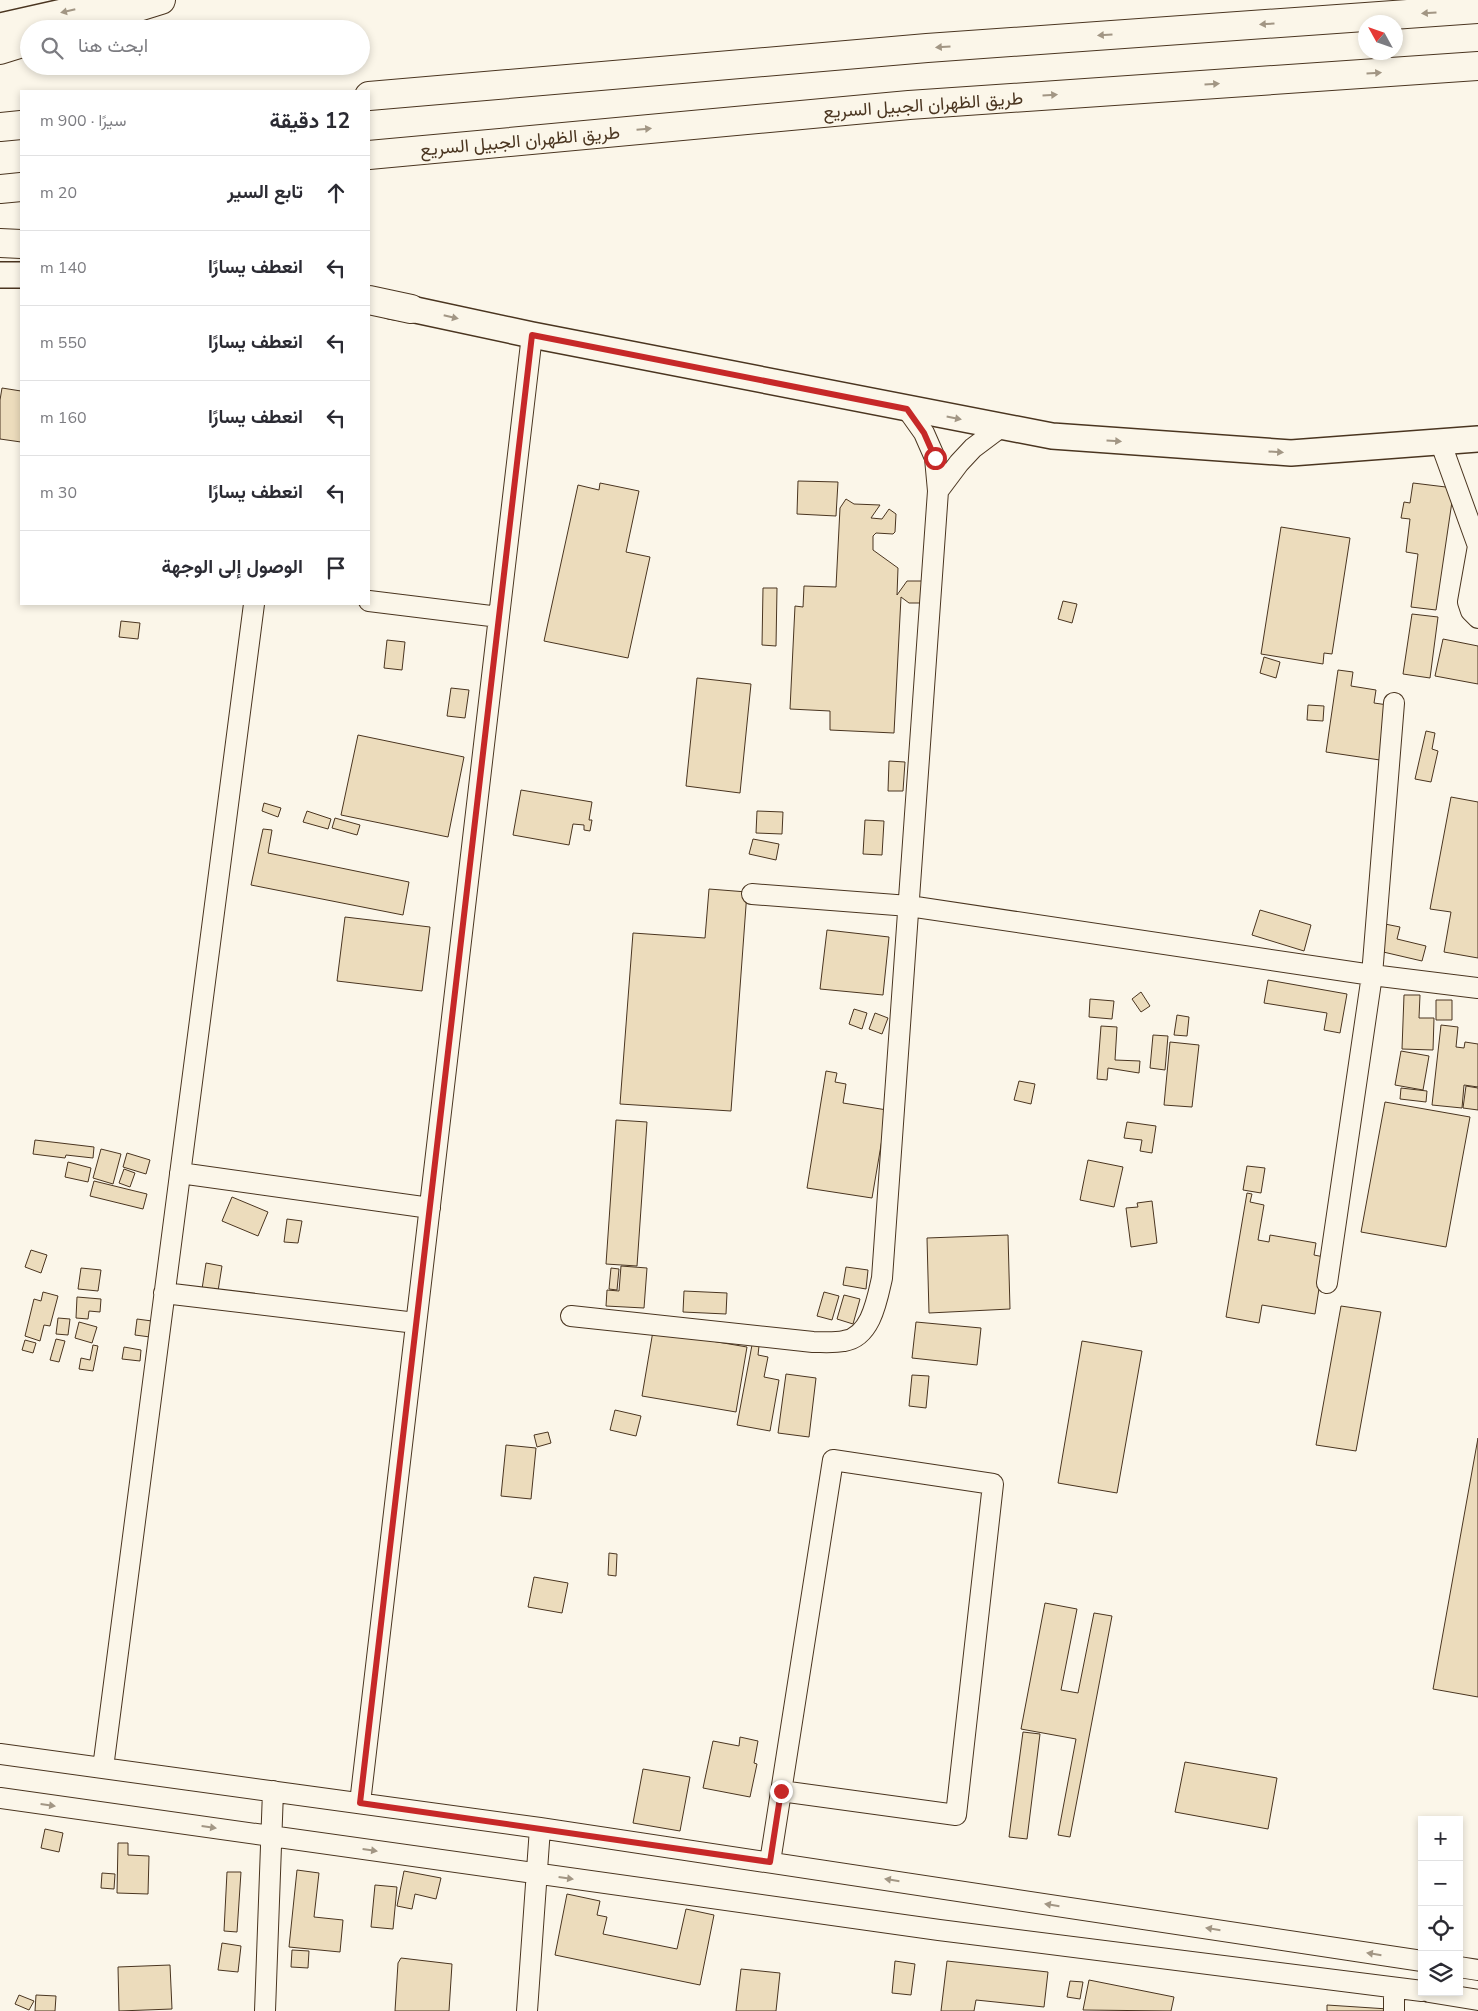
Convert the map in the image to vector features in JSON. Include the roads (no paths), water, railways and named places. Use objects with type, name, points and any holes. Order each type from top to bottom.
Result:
[{"type":"highway","points":[[97,20],[161,0]]},
{"type":"highway","points":[[370,96],[917,49],[1478,9]]},
{"type":"highway","points":[[0,50],[20,44]]},
{"type":"highway","name":"طريق الظهران الجبيل السريع","points":[[370,154],[908,105],[1478,66]]},
{"type":"highway","points":[[0,127],[20,125]]},
{"type":"highway","points":[[0,189],[20,187]]},
{"type":"highway","points":[[0,243],[20,244]]},
{"type":"highway","points":[[370,302],[411,309]]},
{"type":"main road","points":[[27,20],[116,0]]},
{"type":"main road","points":[[0,26],[20,22]]},
{"type":"main road","points":[[0,275],[20,275]]},
{"type":"main road","points":[[411,309],[532,335],[1052,436],[1291,453],[1478,439]]},
{"type":"street","points":[[360,1803],[532,335]]},
{"type":"street","points":[[571,1316],[813,1342],[846,1342],[863,1331],[874,1310],[882,1278],[938,491],[935,458],[924,433],[907,409]]},
{"type":"street","points":[[938,491],[959,462],[973,448],[1001,427]]},
{"type":"street","points":[[1440,442],[1478,546],[1468,602],[1471,610],[1478,618]]},
{"type":"street","points":[[370,601],[499,617]]},
{"type":"street","points":[[103,1768],[254,605]]},
{"type":"street","points":[[1327,1283],[1372,975],[1394,703]]},
{"type":"street","points":[[752,894],[909,906],[1372,975],[1478,988]]},
{"type":"street","points":[[180,1174],[430,1208]]},
{"type":"street","points":[[164,1293],[416,1323]]},
{"type":"street","points":[[770,1862],[781,1791],[833,1460],[993,1484],[956,1814],[781,1791]]},
{"type":"street","points":[[0,1754],[540,1828],[1418,1960]]},
{"type":"street","points":[[265,2011],[274,1791]]},
{"type":"street","points":[[0,1798],[939,1930],[1418,1991]]},
{"type":"street","points":[[527,2011],[540,1828]]},
{"type":"street","points":[[1463,1968],[1478,1970]]},
{"type":"street","points":[[1394,1988],[1394,2011]]},
{"type":"street","points":[[1454,1996],[1478,2000]]}]
